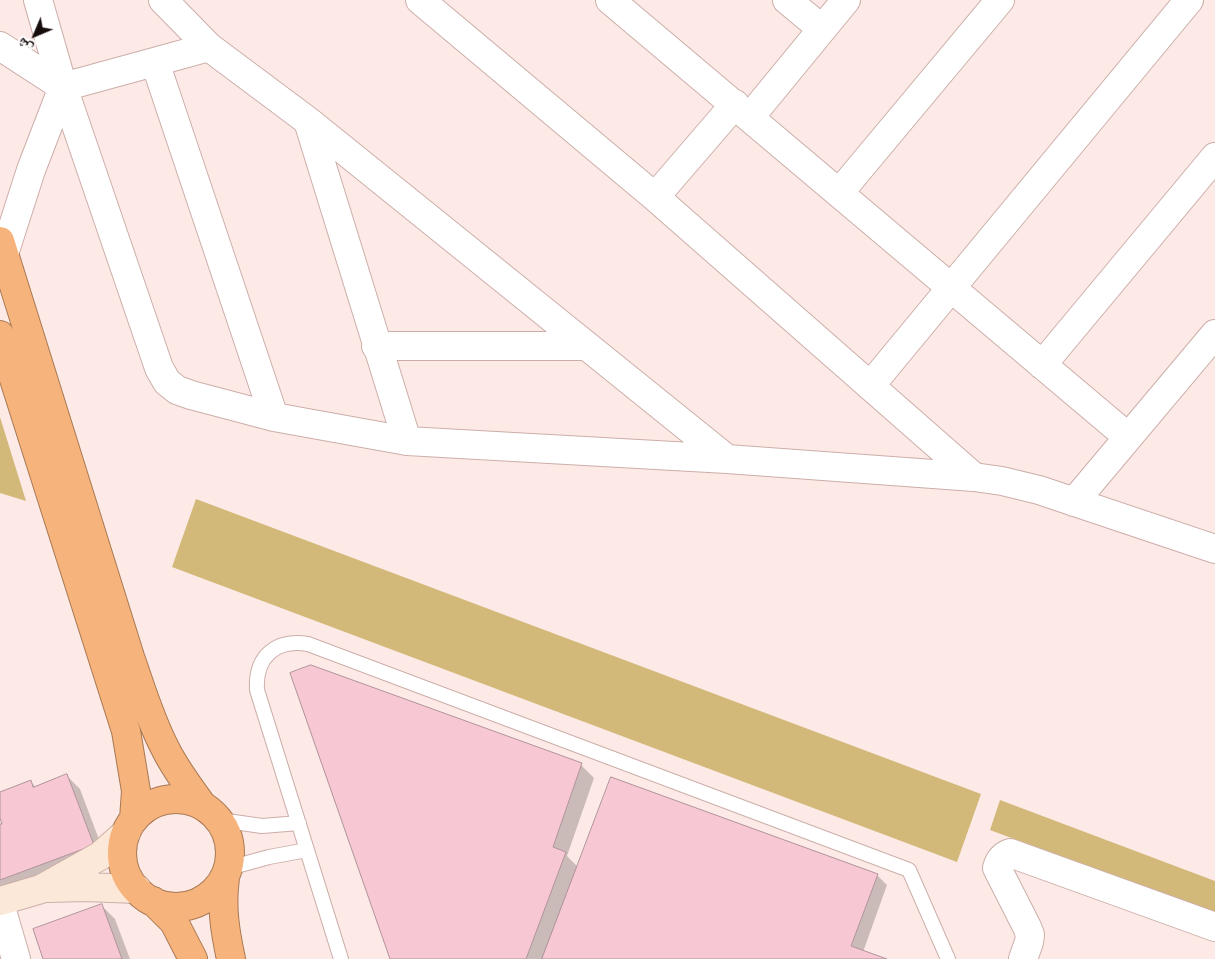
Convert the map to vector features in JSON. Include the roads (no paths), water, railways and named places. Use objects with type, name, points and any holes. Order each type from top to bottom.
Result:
[{"type":"highway","points":[[2,248],[127,648],[153,723],[166,751],[181,776],[228,835],[231,851],[222,899],[231,959]]},
{"type":"highway","points":[[0,335],[126,731],[136,790],[122,857],[130,880],[174,922],[193,959]]},
{"type":"highway","points":[[130,826],[143,810],[165,800],[190,800],[211,813]]},
{"type":"highway","points":[[145,895],[166,906],[180,907],[193,904],[206,898],[217,889],[227,873]]},
{"type":"street","points":[[38,0],[63,87],[159,368],[167,382],[177,390],[191,396],[274,417],[407,441],[727,459],[974,477],[1002,481],[1211,541]]},
{"type":"street","points":[[163,0],[209,47],[308,121],[727,459]]},
{"type":"street","points":[[420,0],[655,196],[974,477]]},
{"type":"street","points":[[610,0],[1128,436]]},
{"type":"street","points":[[787,0],[822,29]]},
{"type":"street","points":[[655,196],[822,29],[846,0]]},
{"type":"street","points":[[839,193],[1000,0]]},
{"type":"street","points":[[870,386],[1189,0]]},
{"type":"street","points":[[0,46],[63,87],[209,47]]},
{"type":"street","points":[[154,62],[274,417]]},
{"type":"street","points":[[2,248],[63,87]]},
{"type":"street","points":[[308,121],[376,346],[407,441]]},
{"type":"street","points":[[1042,365],[1215,157]]},
{"type":"street","points":[[1074,502],[1215,334]]},
{"type":"street","points":[[376,346],[587,346]]},
{"type":"street","points":[[16,959],[0,902],[41,889],[100,856],[130,826]]},
{"type":"street","points":[[1027,958],[1030,935],[996,868],[1003,856],[1010,853],[1215,927]]},
{"type":"street","points":[[41,889],[85,887],[145,895]]},
{"type":"lane","points":[[341,959],[257,690],[256,678],[259,667],[265,657],[284,644],[296,642],[318,648],[909,870],[948,959]]},
{"type":"lane","points":[[211,813],[262,826],[299,823]]},
{"type":"lane","points":[[227,873],[269,857],[307,850]]}]
